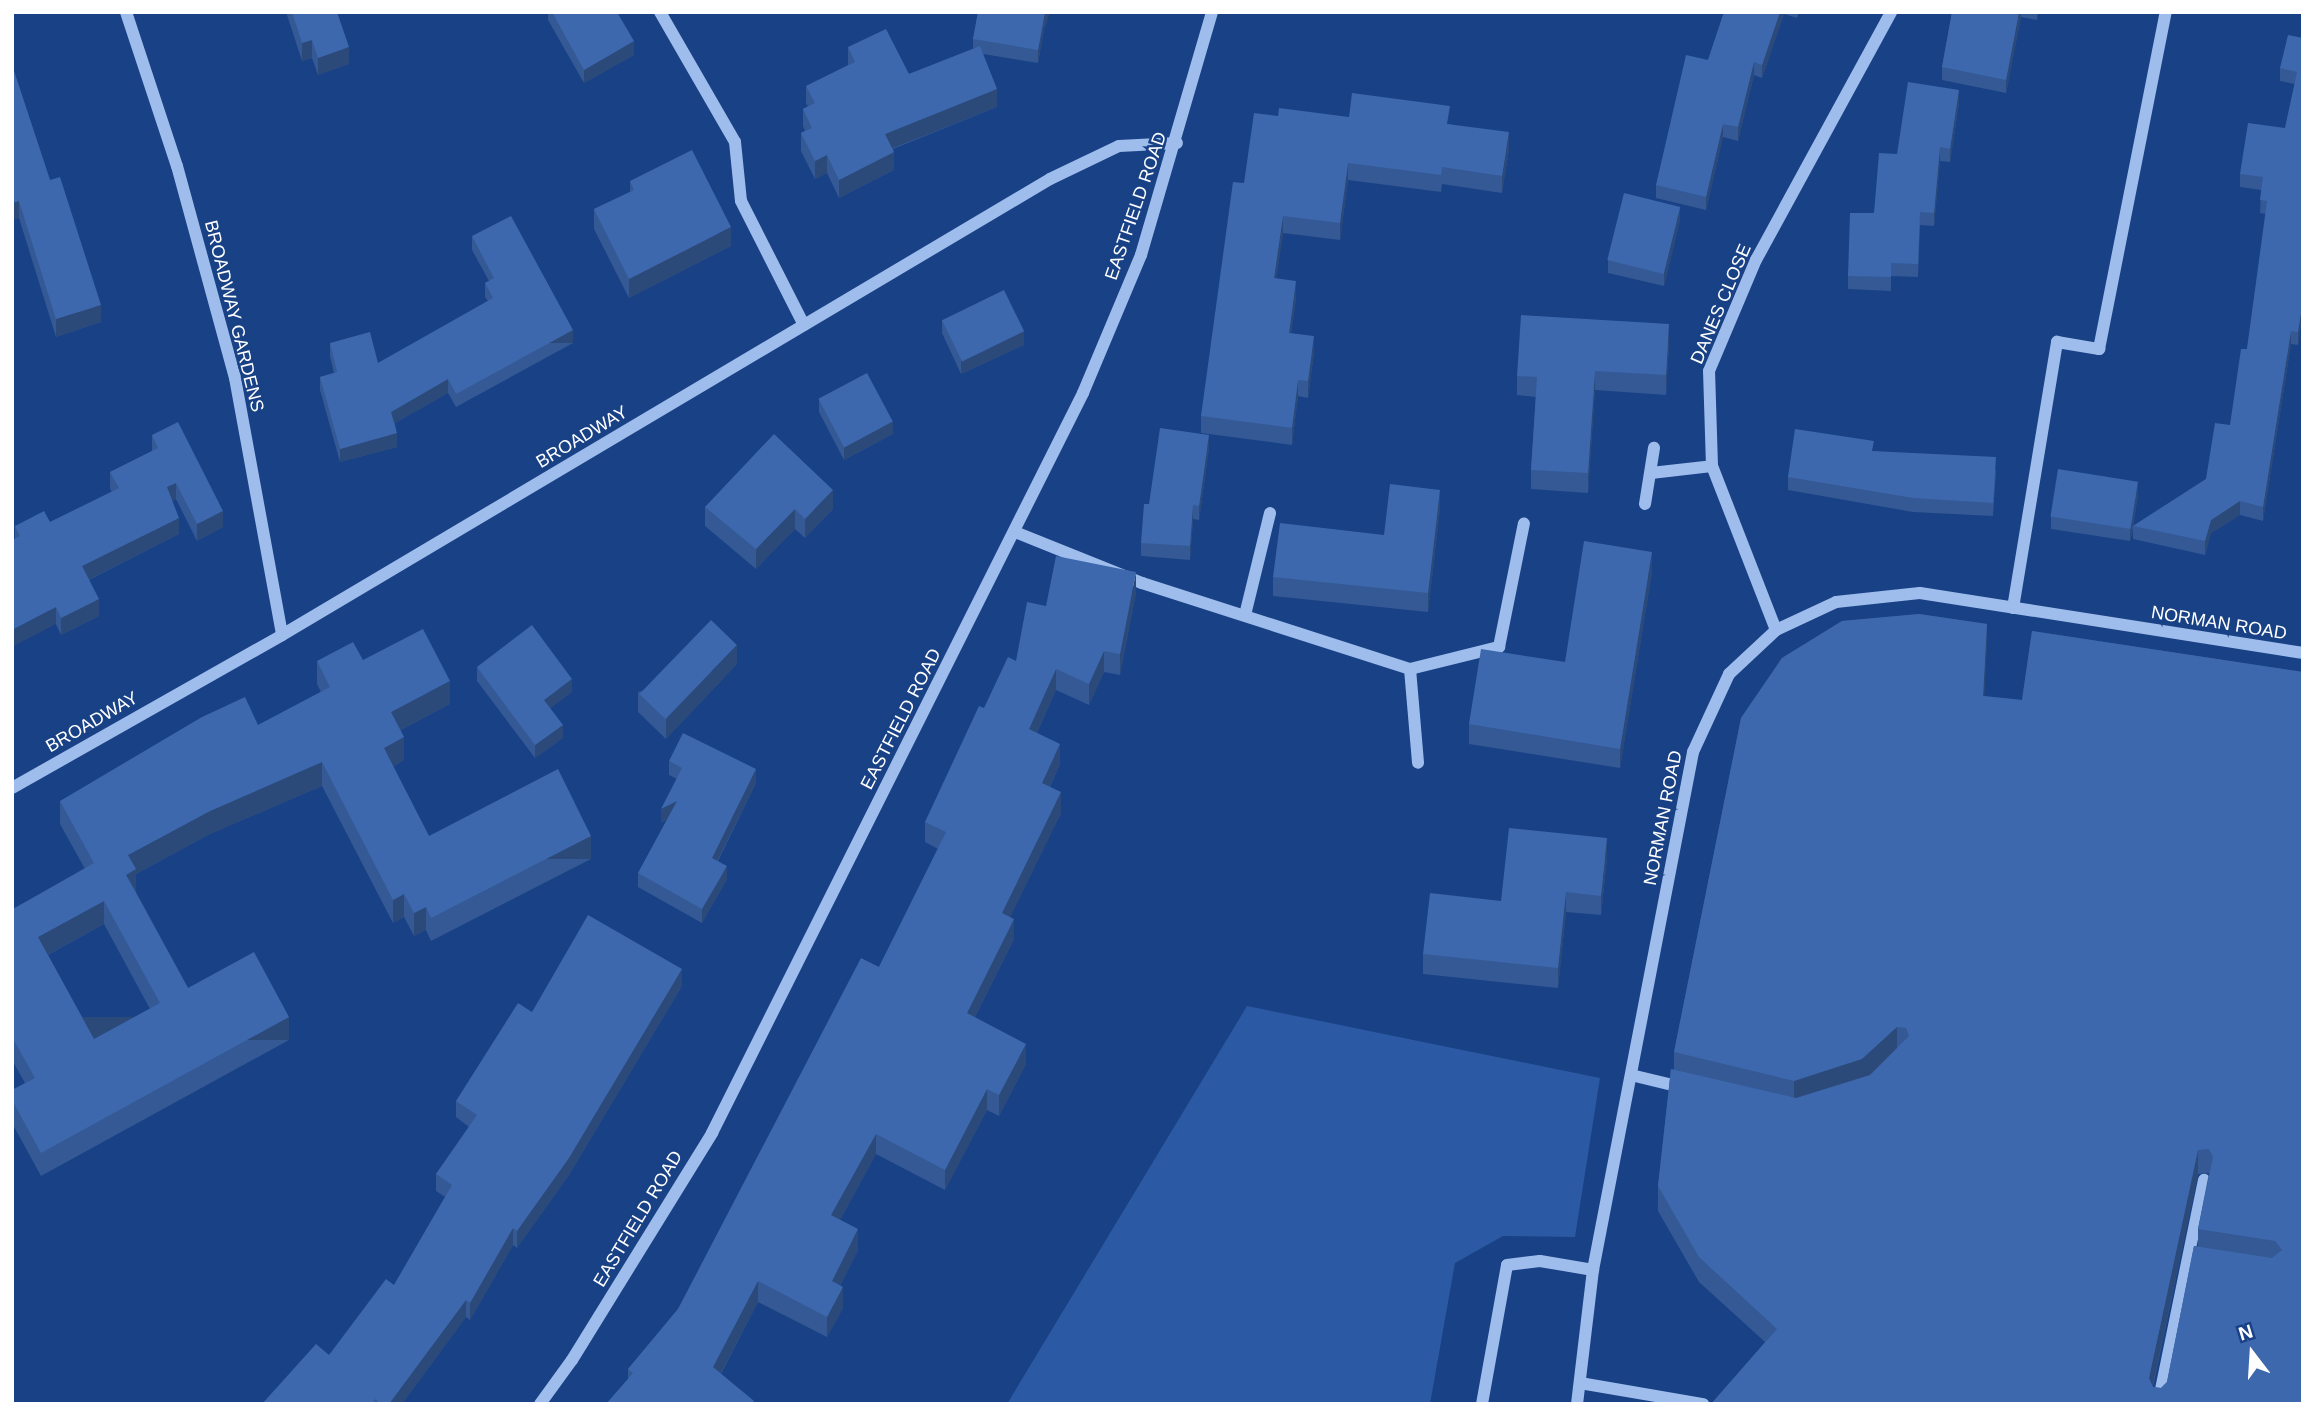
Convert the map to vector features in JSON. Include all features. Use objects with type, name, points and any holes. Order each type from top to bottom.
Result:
[{"type":"street","name":"BROADWAY GARDENS","points":[[126,12],[177,166],[235,378],[282,635]]},
{"type":"street","points":[[660,12],[735,142],[741,201],[804,325]]},
{"type":"street","name":"EASTFIELD ROAD","points":[[540,1404],[572,1360],[712,1132],[1083,393],[1141,255],[1177,143],[1212,12]]},
{"type":"street","name":"DANES CLOSE","points":[[1776,630],[1712,466],[1709,371],[1756,260],[1891,12]]},
{"type":"street","points":[[2013,608],[2057,342],[2099,349],[2166,12]]},
{"type":"street","name":"BROADWAY","points":[[12,788],[282,635],[804,325],[1096,157],[1119,146],[1177,143]]},
{"type":"street","points":[[1644,503],[1654,448]]},
{"type":"street","points":[[1651,473],[1712,466]]},
{"type":"street","points":[[1245,615],[1270,513]]},
{"type":"street","points":[[1015,532],[1142,583],[1409,668],[1500,647],[1524,523]]},
{"type":"street","name":"NORMAN ROAD","points":[[1577,1404],[1593,1270],[1693,752],[1729,674],[1776,630],[1836,602],[1908,594],[2303,653]]},
{"type":"street","points":[[1409,668],[1418,763]]},
{"type":"street","points":[[1631,1075],[1703,1092]]},
{"type":"street","points":[[2158,1404],[2195,1262],[2204,1180]]},
{"type":"street","points":[[1482,1404],[1507,1265],[1540,1261],[1593,1270]]},
{"type":"street","points":[[1580,1383],[1703,1404]]},
{"type":"shaded area","points":[[1247,1006],[1600,1078],[1575,1237],[1503,1236],[1455,1263],[1430,1404],[1007,1404]]},
{"type":"building","points":[[292,12],[337,12],[349,47],[318,58],[312,40],[302,43]]},
{"type":"building","points":[[552,12],[617,12],[634,41],[584,70]]},
{"type":"building","points":[[978,12],[1045,12],[1038,50],[973,39]]},
{"type":"building","points":[[1724,12],[1780,12],[1762,65],[1754,62],[1738,127],[1723,124],[1706,197],[1656,185],[1686,55],[1708,60]]},
{"type":"building","points":[[1952,12],[2019,12],[2006,80],[1942,67]]},
{"type":"building","points":[[886,29],[909,74],[980,46],[997,89],[885,134],[894,152],[839,180],[827,155],[815,161],[801,133],[812,128],[803,109],[815,103],[806,86],[855,62],[848,47]]},
{"type":"building","points":[[2288,35],[2303,38],[2303,299],[2298,332],[2291,331],[2263,507],[2240,501],[2211,520],[2205,541],[2133,526],[2206,479],[2215,423],[2230,425],[2241,349],[2247,349],[2267,201],[2260,200],[2263,177],[2240,174],[2248,123],[2285,128],[2297,72],[2280,68]]},
{"type":"building","points":[[12,65],[50,180],[60,177],[101,305],[56,319],[19,201],[12,203]]},
{"type":"building","points":[[1908,82],[1959,90],[1950,149],[1940,147],[1934,213],[1920,212],[1918,264],[1891,263],[1891,277],[1848,276],[1850,213],[1874,213],[1879,153],[1897,154]]},
{"type":"building","points":[[1352,93],[1450,106],[1447,124],[1509,132],[1502,176],[1442,167],[1441,175],[1348,163],[1340,223],[1283,216],[1274,278],[1296,281],[1289,333],[1314,336],[1308,381],[1298,380],[1292,428],[1201,416],[1233,182],[1244,183],[1254,113],[1278,116],[1279,108],[1349,117]]},
{"type":"building","points":[[692,150],[731,227],[629,279],[594,209],[634,190],[630,181]]},
{"type":"building","points":[[1624,193],[1680,207],[1664,274],[1607,260]]},
{"type":"building","points":[[511,216],[573,330],[456,394],[448,379],[391,412],[397,433],[340,449],[320,377],[337,372],[330,343],[370,332],[378,363],[493,298],[485,283],[494,278],[472,236]]},
{"type":"building","points":[[1004,290],[1024,331],[962,362],[942,320]]},
{"type":"building","points":[[1521,315],[1669,324],[1666,375],[1595,371],[1588,473],[1531,470],[1537,377],[1517,376]]},
{"type":"building","points":[[867,373],[893,422],[844,447],[818,399]]},
{"type":"building","points":[[178,422],[223,511],[197,524],[176,483],[167,487],[179,518],[82,566],[99,599],[61,618],[56,607],[12,630],[12,540],[20,536],[15,526],[44,511],[50,522],[119,488],[110,472],[158,448],[152,435]]},
{"type":"building","points":[[1160,428],[1209,435],[1199,506],[1193,505],[1190,546],[1141,543],[1144,504],[1149,504]]},
{"type":"building","points":[[1795,429],[1874,441],[1872,451],[1996,457],[1993,503],[1913,498],[1788,477]]},
{"type":"building","points":[[774,434],[833,490],[805,519],[795,509],[756,549],[705,507]]},
{"type":"building","points":[[2058,469],[2138,482],[2130,529],[2050,516]]},
{"type":"building","points":[[1390,484],[1440,490],[1428,593],[1273,577],[1280,523],[1384,535]]},
{"type":"building","points":[[1584,541],[1652,552],[1620,749],[1469,724],[1481,649],[1565,662]]},
{"type":"building","points":[[1056,556],[1136,572],[1120,654],[1104,651],[1089,684],[1056,669],[1029,729],[1060,744],[1042,783],[1061,792],[1002,913],[1014,919],[967,1013],[1026,1044],[999,1095],[987,1089],[945,1170],[876,1134],[831,1215],[858,1229],[832,1281],[843,1287],[827,1317],[758,1281],[713,1367],[754,1401],[752,1404],[606,1404],[633,1373],[628,1369],[678,1309],[861,958],[879,967],[946,832],[925,822],[979,706],[984,708],[1008,657],[1016,661],[1027,602],[1046,606]]},
{"type":"building","points":[[1919,614],[1987,624],[1983,696],[2022,700],[2032,631],[2303,672],[2303,1404],[1711,1404],[1777,1329],[1699,1257],[1658,1186],[1671,1069],[1796,1098],[1870,1075],[1909,1036],[1906,1028],[1897,1027],[1862,1059],[1794,1081],[1674,1052],[1741,718],[1782,658],[1842,621]],"holes":[[[2209,1149],[2213,1157],[2198,1229],[2275,1241],[2282,1250],[2272,1258],[2194,1246],[2167,1382],[2161,1388],[2153,1387],[2149,1378],[2198,1150]]]},
{"type":"building","points":[[711,620],[737,645],[665,719],[639,694]]},
{"type":"building","points":[[532,625],[572,679],[544,700],[563,725],[535,745],[477,667]]},
{"type":"building","points":[[423,629],[450,681],[391,712],[404,737],[384,748],[429,836],[558,769],[591,836],[431,918],[426,907],[414,913],[404,894],[393,900],[322,762],[210,811],[128,855],[136,869],[126,875],[188,988],[254,952],[289,1017],[41,1153],[12,1100],[12,1090],[35,1078],[12,1037],[12,908],[94,863],[60,801],[202,717],[245,697],[258,725],[330,687],[317,661],[353,642],[363,660]],"holes":[[[104,901],[160,1003],[94,1039],[38,937]]]},
{"type":"building","points":[[683,733],[756,769],[712,858],[727,866],[702,909],[638,873],[677,801],[661,809],[682,768],[669,761]]},
{"type":"building","points":[[1509,828],[1607,838],[1601,896],[1566,892],[1558,968],[1423,954],[1430,893],[1501,901]]},
{"type":"building","points":[[588,915],[682,969],[569,1158],[517,1231],[513,1228],[470,1303],[466,1300],[389,1404],[381,1404],[375,1399],[372,1404],[262,1404],[316,1344],[329,1355],[386,1279],[394,1285],[452,1185],[436,1174],[477,1115],[456,1101],[518,1003],[532,1012]]}]
